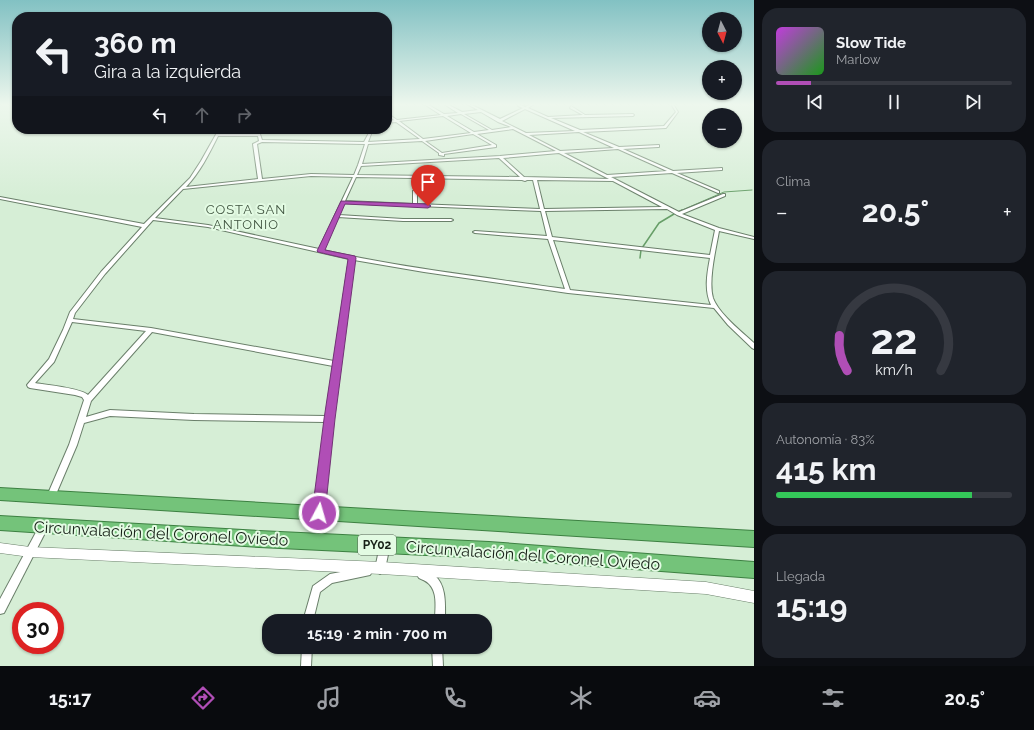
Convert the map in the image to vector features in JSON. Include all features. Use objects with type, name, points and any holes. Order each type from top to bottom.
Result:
[{"type":"highway","name":"Circunvalación del Coronel Oviedo","points":[[0,494],[754,539]]},
{"type":"highway","name":"Circunvalación del Coronel Oviedo","points":[[0,523],[490,550],[754,570]]},
{"type":"street","points":[[88,400],[84,395],[75,392],[30,384],[52,360],[72,313],[103,273],[198,170],[216,135]]},
{"type":"street","points":[[259,135],[261,141]]},
{"type":"street","points":[[320,251],[355,177],[369,135]]},
{"type":"street","points":[[416,135],[449,160]]},
{"type":"street","points":[[260,180],[255,144],[261,141],[366,143],[423,140],[465,135]]},
{"type":"street","points":[[440,154],[495,146],[476,135]]},
{"type":"street","points":[[525,135],[678,214],[717,229],[754,238]]},
{"type":"street","points":[[589,135],[718,192]]},
{"type":"street","points":[[360,165],[658,146]]},
{"type":"street","points":[[500,157],[525,180]]},
{"type":"street","points":[[606,176],[721,169]]},
{"type":"street","points":[[183,188],[311,175],[525,180],[613,180]]},
{"type":"street","points":[[535,180],[550,238],[568,291]]},
{"type":"street","points":[[415,191],[415,205]]},
{"type":"street","points":[[678,214],[724,195]]},
{"type":"street","points":[[0,198],[145,226]]},
{"type":"street","points":[[343,202],[543,210],[667,208]]},
{"type":"street","points":[[337,216],[403,220],[451,220]]},
{"type":"street","points":[[152,219],[208,226],[352,258],[424,270],[568,291],[716,307]]},
{"type":"street","points":[[717,229],[709,288],[711,299],[716,307],[754,347]]},
{"type":"street","points":[[475,232],[550,238],[713,257]]},
{"type":"street","points":[[319,513],[329,419],[352,258]]},
{"type":"street","points":[[69,320],[151,330],[337,364]]},
{"type":"street","points":[[51,496],[73,445],[88,400],[151,330]]},
{"type":"street","points":[[81,421],[110,413],[194,417],[329,419]]},
{"type":"street","points":[[0,608],[44,526]]},
{"type":"street","points":[[381,568],[384,545]]},
{"type":"street","points":[[0,548],[30,552],[381,568],[706,588],[754,597]]},
{"type":"street","points":[[310,614],[316,589],[330,579],[381,568],[429,576],[437,586],[441,603],[440,614]]},
{"type":"street","points":[[306,666],[307,654]]},
{"type":"street","points":[[437,654],[438,666]]},
{"type":"waterway","points":[[680,211],[724,192],[752,190]]},
{"type":"waterway","points":[[642,248],[659,223],[674,214]]},
{"type":"waterway","points":[[640,258],[641,250]]},
{"type":"district","name":"COSTA SAN ANTONIO","points":[[246,216]]},
{"type":"route","points":[[319,513],[329,419],[352,258],[320,251],[343,202],[428,206]]}]
